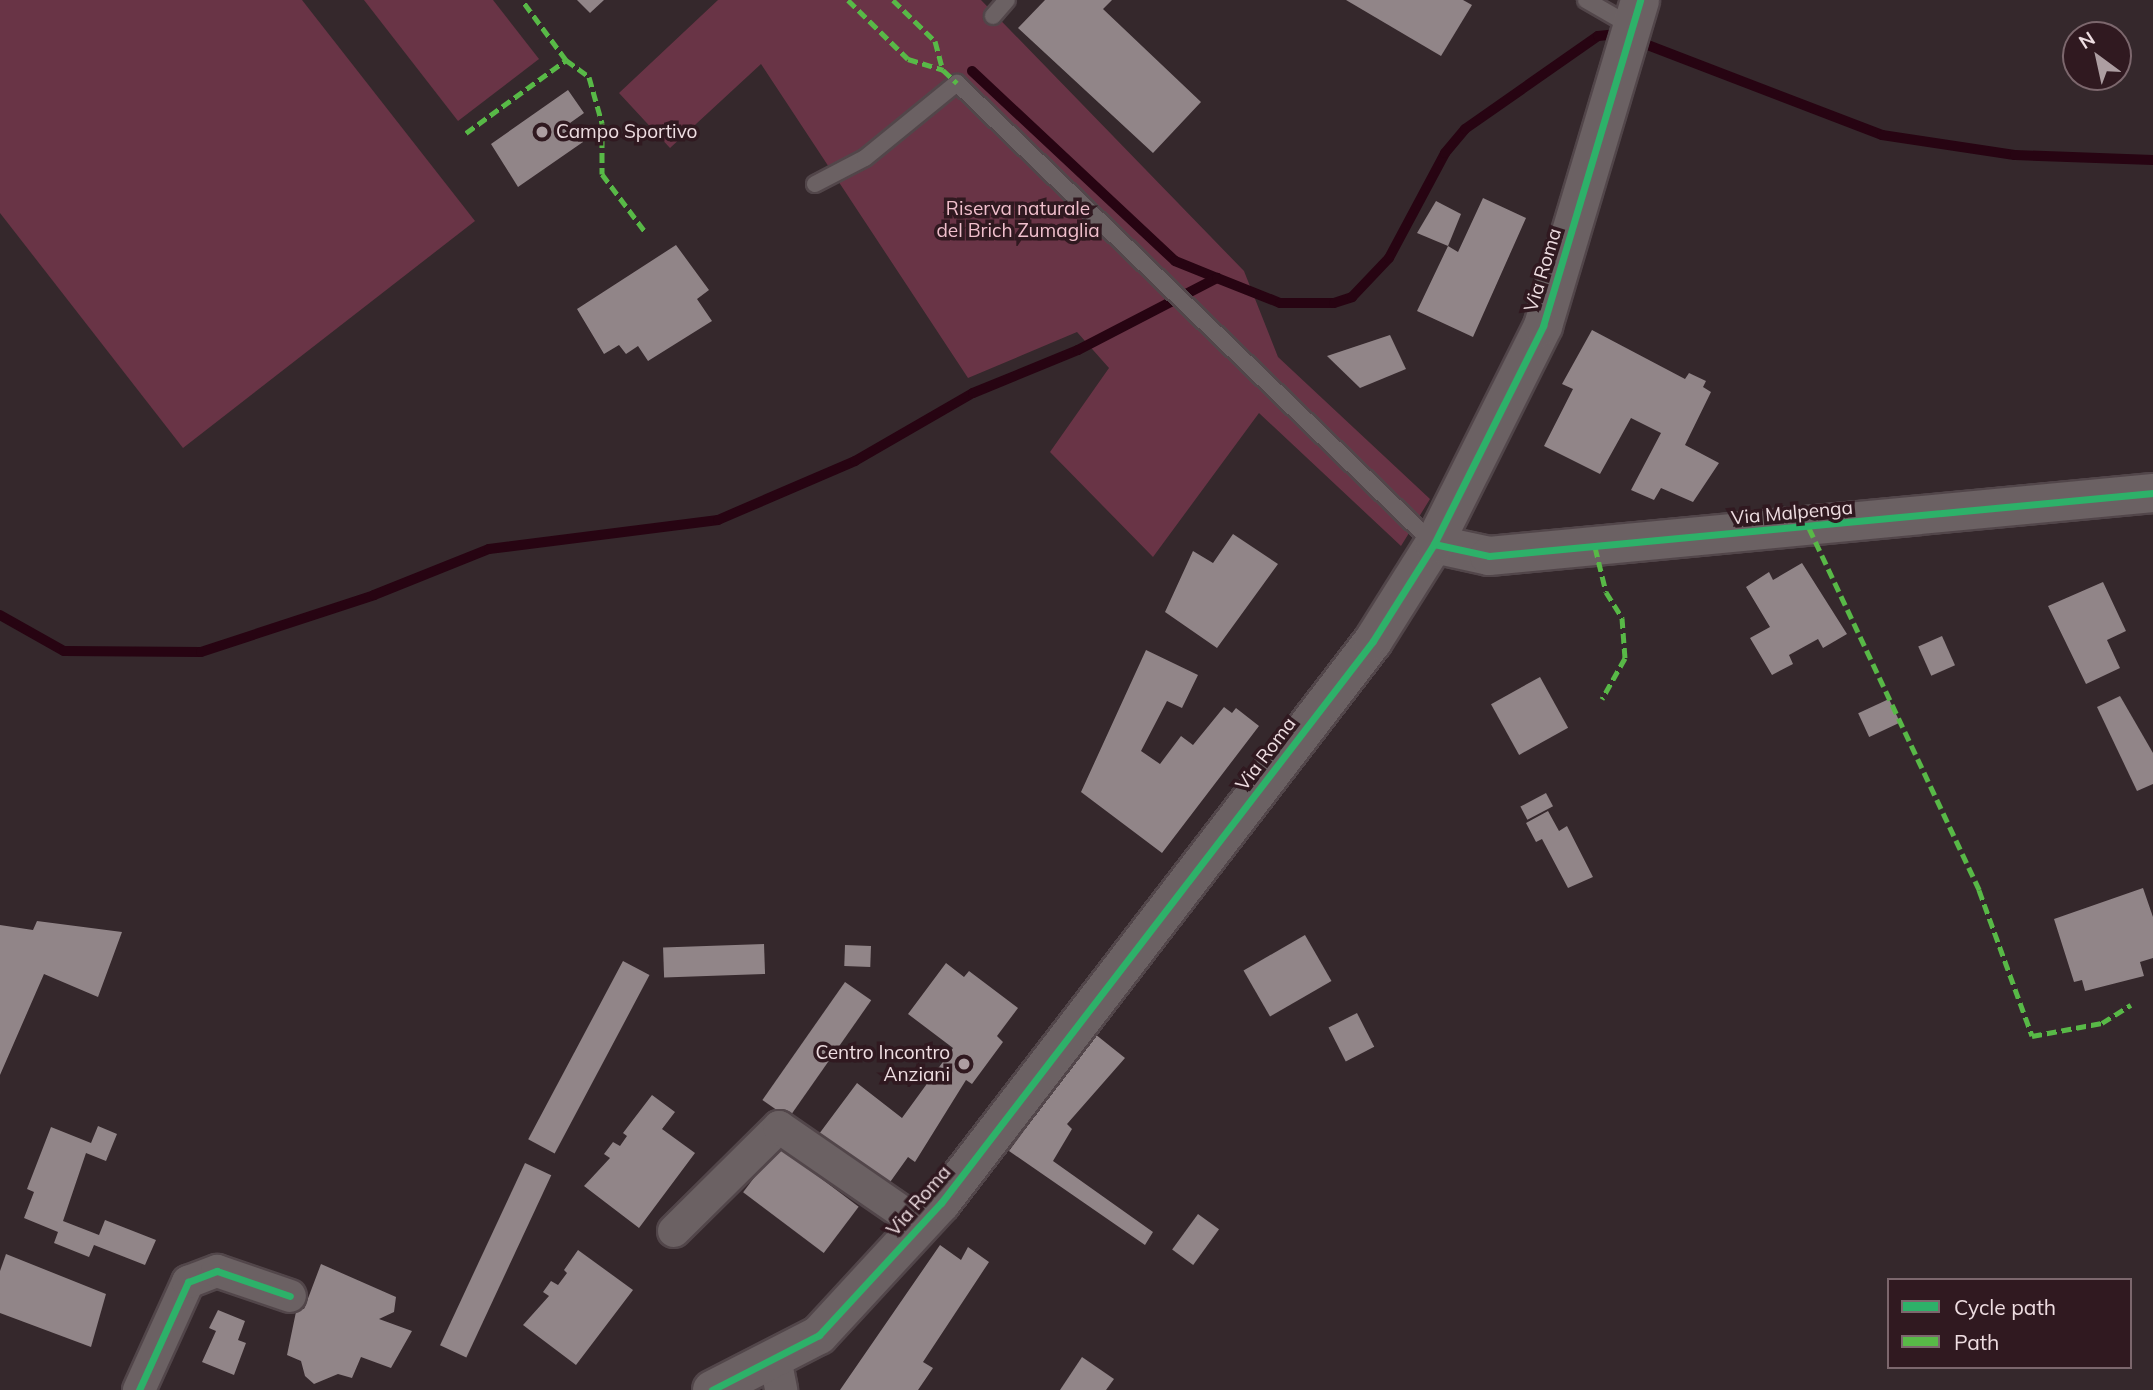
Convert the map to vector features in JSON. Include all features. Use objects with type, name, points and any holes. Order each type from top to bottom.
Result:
[{"type":"street","name":"Via Roma","points":[[721,1388],[778,1374],[819,1335],[921,1225],[1373,641],[1434,544],[1543,326],[1634,27]]},
{"type":"street","name":"Via Malpenga","points":[[1434,544],[1489,556],[2153,493]]},
{"type":"street","points":[[674,1231],[779,1127],[921,1225]]},
{"type":"street","points":[[139,1390],[188,1282],[217,1272],[290,1296]]},
{"type":"lane","points":[[993,16],[1007,0]]},
{"type":"lane","points":[[1586,0],[1634,27]]},
{"type":"lane","points":[[815,184],[865,158],[957,83],[1434,544]]},
{"type":"green space","points":[[0,0],[302,0],[475,221],[183,448],[0,213]]},
{"type":"green space","points":[[364,0],[493,0],[539,59],[458,121]]},
{"type":"green space","name":"Riserva naturale del Brich Zumaglia","points":[[718,0],[981,0],[1244,271],[1278,357],[1430,499],[1401,546],[1259,413],[1153,557],[1050,452],[1109,368],[1077,332],[968,378],[761,64],[670,148],[619,93]]},
{"type":"building","points":[[577,0],[604,0],[590,13]]},
{"type":"building","points":[[1045,0],[1112,0],[1103,9],[1201,102],[1153,153],[1018,28]]},
{"type":"building","points":[[1346,0],[1463,0],[1472,5],[1441,56]]},
{"type":"building","name":"Campo Sportivo","points":[[568,90],[584,113],[570,123],[583,142],[518,187],[491,144]]},
{"type":"building","points":[[1483,198],[1526,218],[1473,337],[1417,311],[1448,246],[1458,252]]},
{"type":"building","points":[[1436,201],[1461,214],[1448,246],[1417,233]]},
{"type":"building","points":[[676,245],[709,290],[697,299],[712,321],[648,361],[638,346],[626,354],[619,345],[604,354],[577,309]]},
{"type":"building","points":[[1592,330],[1685,379],[1689,373],[1706,381],[1703,387],[1711,392],[1685,445],[1719,463],[1693,502],[1661,488],[1654,500],[1631,490],[1661,433],[1631,418],[1600,474],[1544,446],[1573,389],[1562,384]]},
{"type":"building","points":[[1390,335],[1406,369],[1360,388],[1327,356]]},
{"type":"building","points":[[1233,534],[1278,564],[1217,648],[1165,612],[1193,551],[1213,563]]},
{"type":"building","points":[[1802,563],[1847,634],[1823,648],[1818,639],[1789,655],[1793,664],[1772,675],[1750,638],[1770,627],[1746,587],[1769,572],[1773,580]]},
{"type":"building","points":[[2103,582],[2126,631],[2107,640],[2120,668],[2086,684],[2048,606]]},
{"type":"building","points":[[1942,636],[1955,665],[1931,676],[1918,647]]},
{"type":"building","points":[[1146,650],[1198,675],[1182,708],[1167,701],[1141,751],[1160,764],[1181,736],[1193,745],[1224,707],[1232,713],[1236,708],[1259,726],[1162,853],[1081,792]]},
{"type":"building","points":[[1540,677],[1568,728],[1519,755],[1491,704]]},
{"type":"building","points":[[2120,696],[2153,753],[2153,784],[2137,791],[2097,707]]},
{"type":"building","points":[[1889,699],[1900,723],[1869,737],[1858,713]]},
{"type":"building","points":[[1546,793],[1553,806],[1527,820],[1520,807]]},
{"type":"building","points":[[1548,811],[1559,831],[1567,826],[1593,877],[1568,888],[1542,839],[1536,842],[1526,823]]},
{"type":"building","points":[[2143,888],[2153,917],[2153,958],[2140,962],[2144,976],[2085,991],[2082,980],[2074,982],[2054,919]]},
{"type":"building","points":[[37,921],[122,932],[98,997],[44,974],[0,1075],[0,925],[33,930]]},
{"type":"building","points":[[1305,935],[1332,981],[1270,1016],[1244,970]]},
{"type":"building","points":[[764,944],[765,974],[664,978],[663,948]]},
{"type":"building","points":[[845,945],[871,946],[870,967],[844,966]]},
{"type":"building","points":[[623,961],[649,975],[555,1153],[528,1139]]},
{"type":"building","name":"Centro Incontro Anziani","points":[[946,963],[964,977],[969,971],[1018,1008],[997,1036],[1003,1042],[972,1084],[966,1080],[915,1162],[908,1157],[888,1185],[819,1134],[857,1083],[902,1118],[953,1048],[908,1014]]},
{"type":"building","points":[[845,982],[871,1000],[789,1118],[762,1100]]},
{"type":"building","points":[[1357,1013],[1374,1047],[1346,1061],[1328,1028]]},
{"type":"building","points":[[1095,1034],[1125,1058],[1067,1124],[1072,1129],[1053,1161],[1153,1232],[1145,1245],[1009,1151]]},
{"type":"building","points":[[652,1095],[675,1112],[662,1129],[695,1153],[639,1228],[584,1186],[610,1158],[604,1154],[613,1142],[620,1146],[627,1136],[623,1133]]},
{"type":"building","points":[[98,1126],[117,1134],[106,1161],[86,1153],[63,1221],[99,1235],[105,1220],[156,1240],[145,1265],[94,1245],[89,1257],[54,1243],[58,1232],[24,1218],[34,1192],[27,1189],[51,1127],[91,1143]]},
{"type":"building","points":[[778,1146],[859,1207],[824,1253],[743,1192]]},
{"type":"building","points":[[525,1163],[551,1175],[466,1357],[440,1345]]},
{"type":"building","points":[[1198,1214],[1219,1229],[1193,1265],[1172,1250]]},
{"type":"building","points":[[940,1245],[961,1260],[968,1247],[989,1262],[923,1362],[933,1368],[918,1390],[840,1390]]},
{"type":"building","points":[[578,1250],[633,1290],[576,1365],[523,1325],[549,1296],[543,1292],[551,1281],[558,1285],[567,1273],[564,1270]]},
{"type":"building","points":[[6,1254],[106,1294],[91,1347],[0,1313],[0,1271]]},
{"type":"building","points":[[321,1264],[396,1297],[394,1312],[379,1319],[412,1331],[391,1368],[361,1357],[352,1378],[338,1374],[314,1384],[305,1376],[301,1361],[287,1355],[297,1307],[304,1309]]},
{"type":"building","points":[[218,1310],[245,1321],[238,1340],[246,1343],[234,1375],[202,1362],[216,1331],[209,1328]]},
{"type":"building","points":[[1082,1357],[1114,1379],[1106,1390],[1060,1390]]},
{"type":"waterway","points":[[0,615],[64,651],[201,652],[374,595],[489,549],[718,520],[855,461],[973,393],[1078,350],[1217,278],[1280,303],[1334,303],[1352,297],[1389,258],[1445,153],[1465,129],[1598,36],[1618,34],[1882,135],[2015,155],[2153,160]]},
{"type":"waterway","points":[[972,71],[1175,261],[1217,278]]},
{"type":"marked path","points":[[466,133],[566,60],[522,0]]},
{"type":"marked path","points":[[848,0],[908,59],[943,70]]},
{"type":"marked path","points":[[893,0],[935,41],[943,70],[957,83]]},
{"type":"marked path","points":[[566,60],[589,77],[602,123],[602,174],[646,233]]},
{"type":"marked path","points":[[1809,528],[1979,890],[2032,1036],[2102,1023],[2131,1005]]},
{"type":"marked path","points":[[1595,547],[1606,592],[1622,618],[1625,658],[1602,699]]},
{"type":"cycle path","points":[[712,1390],[819,1335],[941,1203],[1373,641],[1434,544],[1543,326],[1640,0]]},
{"type":"cycle path","points":[[1434,544],[1489,556],[2153,493]]},
{"type":"cycle path","points":[[139,1390],[188,1282],[217,1271],[290,1296]]},
{"type":"place","name":"Campo Sportivo","points":[[542,132]]},
{"type":"place","name":"Centro Incontro Anziani","points":[[964,1064]]}]
